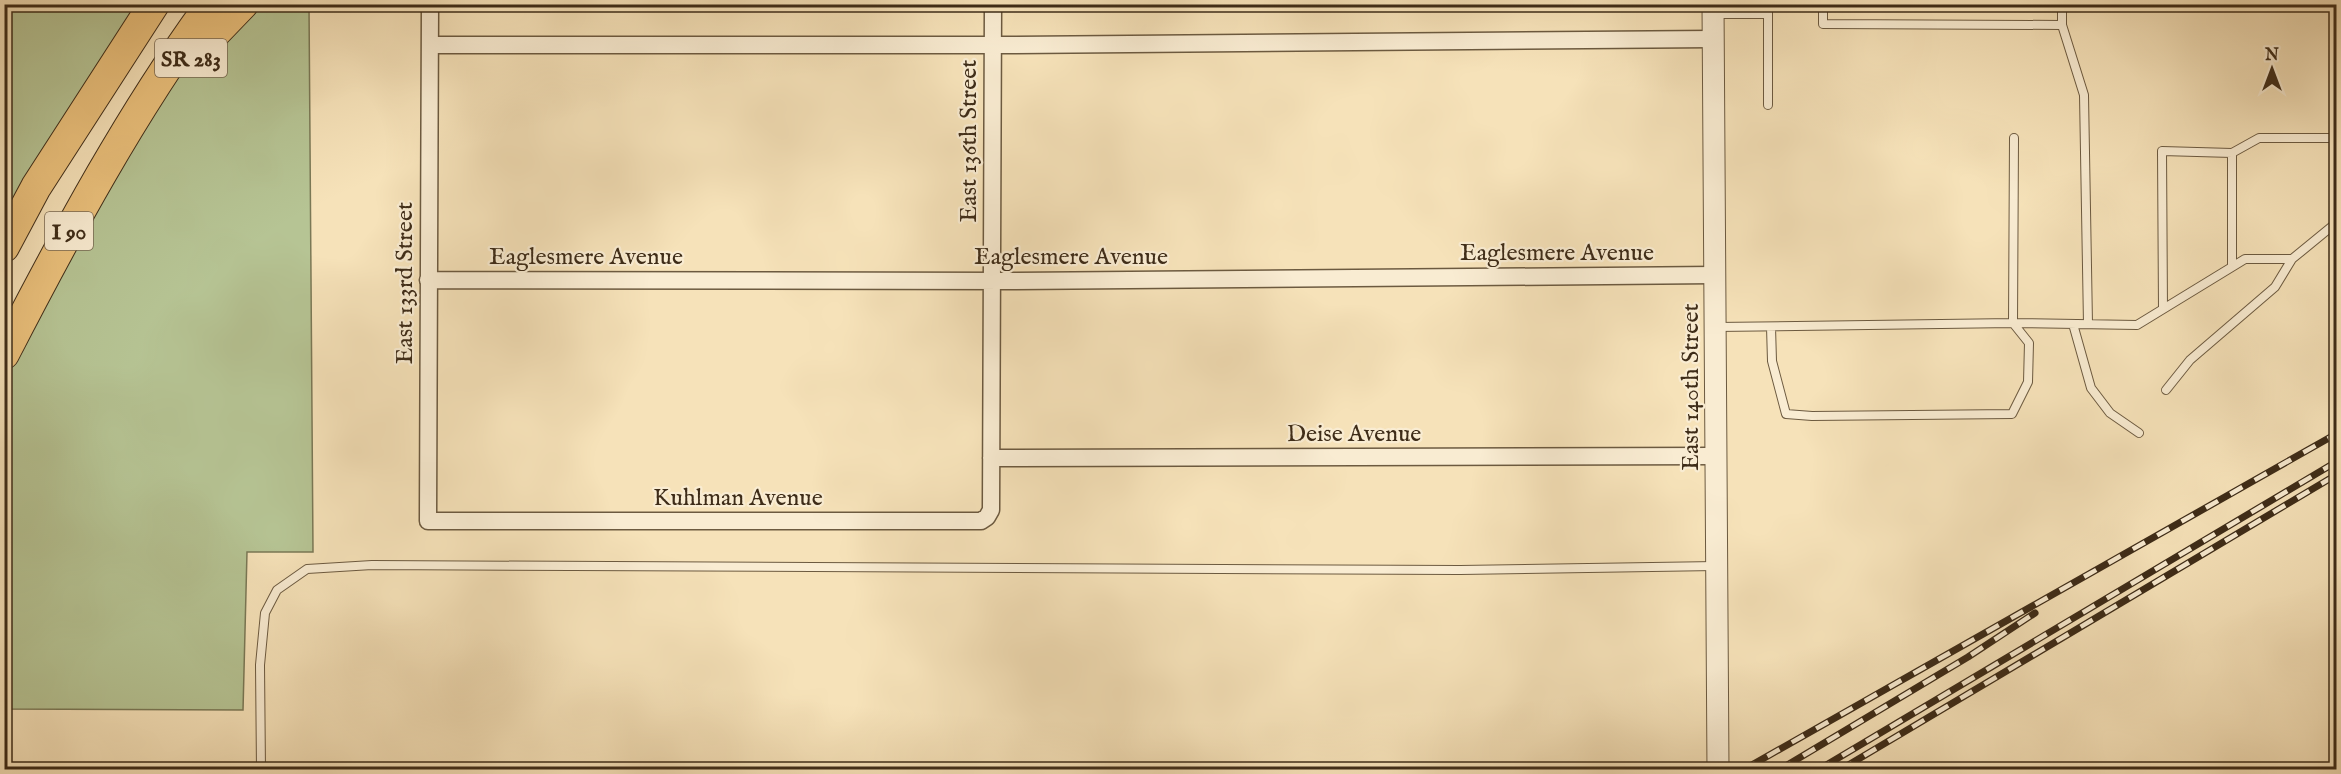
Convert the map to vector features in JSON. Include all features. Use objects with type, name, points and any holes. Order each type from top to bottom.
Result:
[{"type":"highway","name":"I 90","points":[[4,247],[36,187],[154,4]]},
{"type":"highway","name":"I 90","points":[[4,354],[52,259],[139,112],[211,4]]},
{"type":"highway","name":"SR 283","points":[[139,112],[243,4]]},
{"type":"street","name":"East 133rd Street","points":[[428,521],[430,4]]},
{"type":"street","name":"East 136th Street","points":[[991,459],[993,4]]},
{"type":"street","name":"East 140th Street","points":[[1713,9],[1718,770]]},
{"type":"street","points":[[431,45],[993,45],[1713,39]]},
{"type":"street","name":"Eaglesmere Avenue","points":[[428,280],[992,281],[1715,275]]},
{"type":"street","name":"Deise Avenue","points":[[991,459],[1717,456]]},
{"type":"street","name":"Kuhlman Avenue","points":[[428,521],[981,521],[991,510],[991,459]]},
{"type":"lane","points":[[1823,4],[1823,24],[2062,25]]},
{"type":"lane","points":[[2062,4],[2062,25],[2084,95],[2088,324]]},
{"type":"lane","points":[[1713,9],[1768,9],[1768,105]]},
{"type":"lane","points":[[1771,327],[1772,361],[1786,414],[1812,416],[2012,414],[2028,382],[2029,363],[2029,343],[2013,323],[2014,138]]},
{"type":"lane","points":[[2163,309],[2162,151],[2232,153],[2259,138],[2337,138]]},
{"type":"lane","points":[[2232,153],[2232,266]]},
{"type":"lane","points":[[2166,390],[2190,360],[2275,287],[2292,260],[2337,223]]},
{"type":"lane","points":[[1716,327],[2013,323],[2137,325],[2245,259],[2292,260]]},
{"type":"lane","points":[[2073,324],[2091,388],[2110,413],[2139,433]]},
{"type":"lane","points":[[261,770],[260,665],[265,613],[277,590],[307,569],[372,565],[1448,570],[1717,566]]},
{"type":"green space","points":[[5,5],[154,5],[5,247]]},
{"type":"green space","points":[[243,5],[309,5],[313,552],[247,552],[243,710],[5,709],[4,354],[139,112]]},
{"type":"railway","points":[[1743,770],[2336,434]]},
{"type":"railway","points":[[1818,770],[2336,462]]},
{"type":"railway","points":[[1840,770],[2336,475]]},
{"type":"railway","points":[[1779,770],[1968,657],[2035,613]]}]
